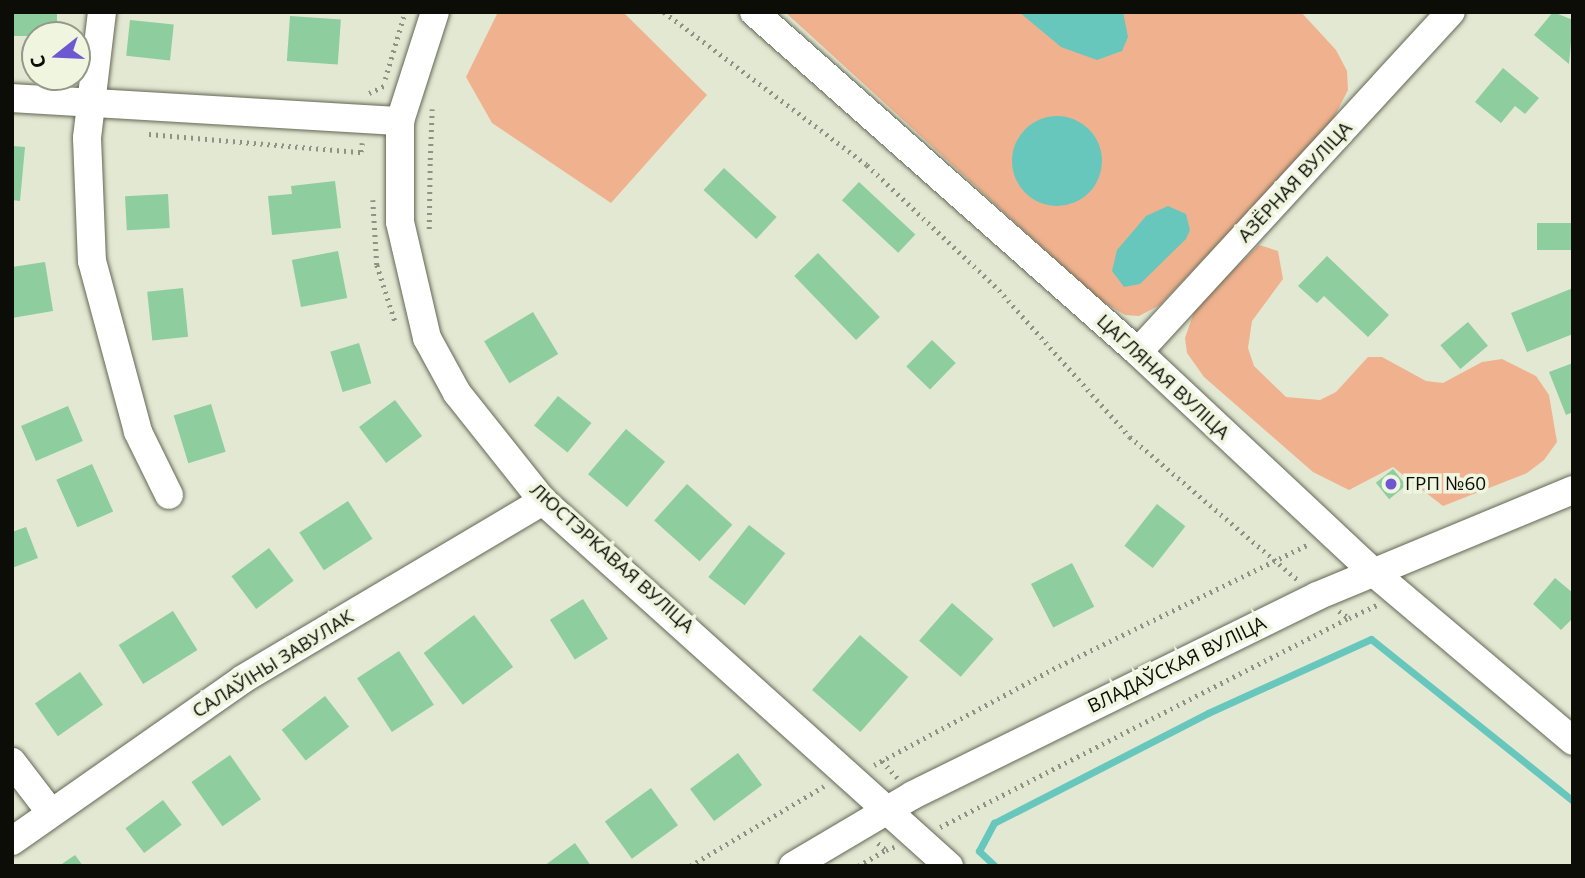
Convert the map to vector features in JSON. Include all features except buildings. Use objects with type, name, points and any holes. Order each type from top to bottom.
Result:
[{"type":"street","points":[[102,12],[89,103],[92,261],[138,432],[169,495]]},
{"type":"street","name":"ЛЮСТЭРКАВАЯ ВУЛІЦА","points":[[435,12],[400,121],[400,222],[427,338],[457,393],[543,500],[842,785],[887,810],[949,866]]},
{"type":"street","name":"ЦАГЛЯНАЯ ВУЛІЦА","points":[[754,12],[1138,352],[1372,570],[1573,741]]},
{"type":"street","name":"АЗЁРНАЯ ВУЛІЦА","points":[[1138,352],[1451,12]]},
{"type":"street","points":[[12,98],[400,121]]},
{"type":"street","name":"ВЛАДАЎСКАЯ ВУЛІЦА","points":[[793,866],[887,810],[1317,596],[1372,570],[1573,489]]},
{"type":"street","name":"САЛАЎІНЫ ЗАВУЛАК","points":[[12,841],[243,679],[543,500]]},
{"type":"street","points":[[12,762],[51,813]]},
{"type":"path","points":[[384,83],[405,12]]},
{"type":"path","points":[[664,12],[867,165],[999,290],[1130,437],[1317,596],[1349,618]]},
{"type":"path","points":[[690,866],[825,785],[842,785],[1059,666],[1331,533]]},
{"type":"path","points":[[858,866],[886,850],[918,839],[1349,618],[1401,594]]},
{"type":"path","points":[[816,775],[825,785],[842,785]]},
{"type":"path","points":[[859,828],[886,850]]},
{"type":"shaded area","points":[[498,12],[623,12],[707,95],[611,203],[492,123],[466,77]]},
{"type":"shaded area","points":[[785,12],[1301,12],[1336,50],[1347,71],[1348,90],[1330,125],[1160,305],[1139,316],[1125,315],[1099,299]]},
{"type":"shaded area","points":[[1259,245],[1278,251],[1283,279],[1252,321],[1248,348],[1254,366],[1286,397],[1320,400],[1336,392],[1368,357],[1382,357],[1426,381],[1443,383],[1482,362],[1502,359],[1536,376],[1549,395],[1557,442],[1544,460],[1527,473],[1443,506],[1393,467],[1349,490],[1313,472],[1204,377],[1187,353],[1185,338],[1196,306]]},
{"type":"water","points":[[1019,12],[1123,12],[1128,37],[1122,51],[1097,60],[1061,47]]},
{"type":"water","points":[[1057,116],[1074,119],[1089,129],[1099,144],[1102,161],[1099,178],[1089,193],[1074,203],[1057,206],[1040,203],[1025,193],[1015,178],[1012,161],[1015,144],[1025,129],[1040,119]]},
{"type":"water","points":[[1168,206],[1186,214],[1190,230],[1186,239],[1140,284],[1124,287],[1112,271],[1117,250],[1146,216]]},
{"type":"waterway","points":[[995,866],[979,851],[994,823],[1208,713],[1371,639],[1573,801]]},
{"type":"place","name":"ГРП №60","points":[[1391,484]]}]
